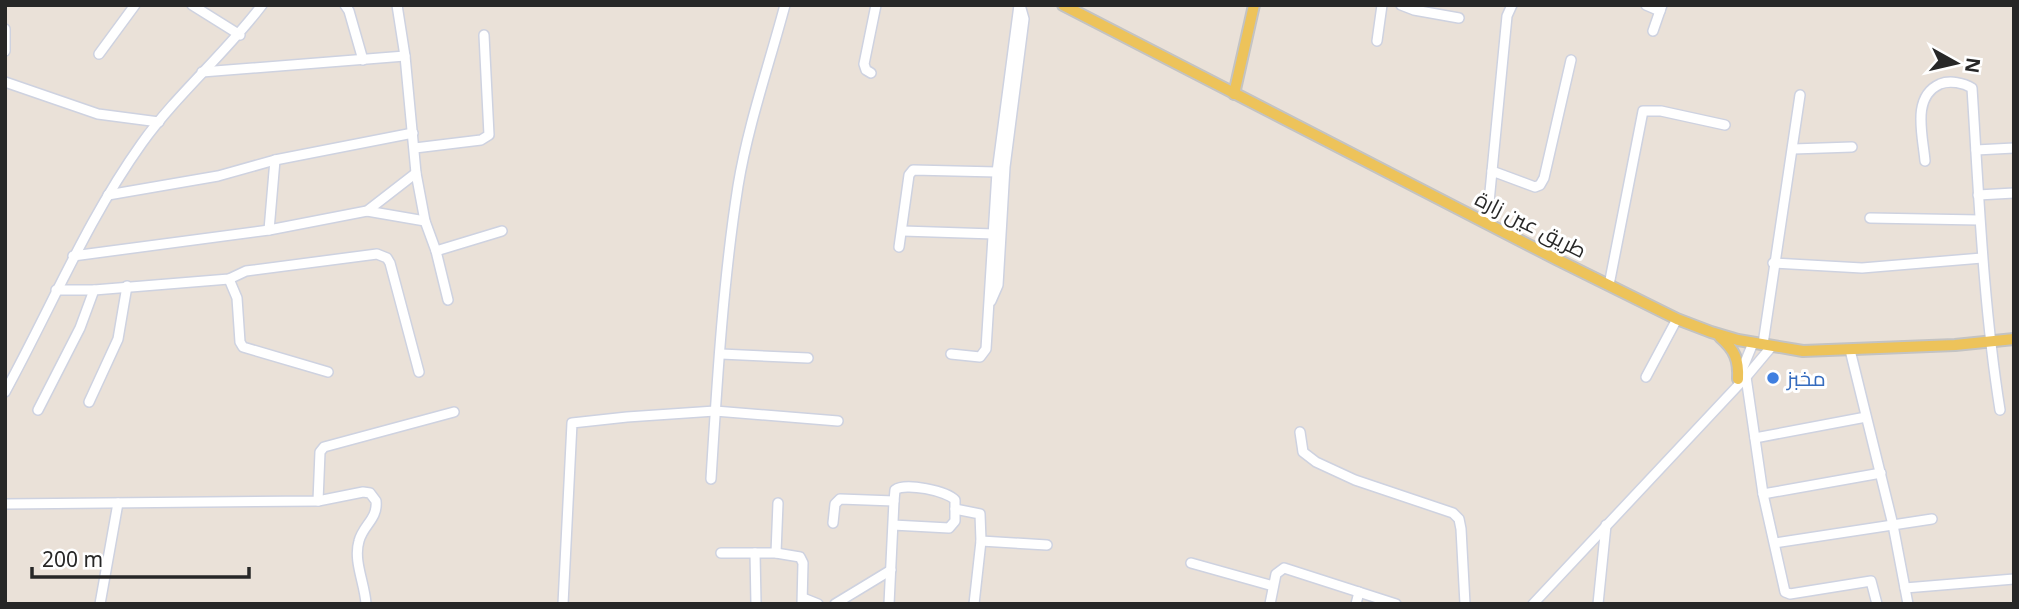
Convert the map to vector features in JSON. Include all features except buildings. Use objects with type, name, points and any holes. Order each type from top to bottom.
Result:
[{"type":"main road","name":"طريق عين زارة","points":[[1063,5],[1609,285],[1677,319],[1711,332],[1803,351],[2014,339]]},
{"type":"main road","points":[[1234,94],[1254,5]]},
{"type":"main road","points":[[1711,332],[1734,351],[1740,380]]},
{"type":"street","points":[[99,54],[135,5]]},
{"type":"street","points":[[192,5],[240,35]]},
{"type":"street","points":[[5,391],[73,256],[143,141],[202,72],[240,35],[262,5]]},
{"type":"street","points":[[345,5],[363,60]]},
{"type":"street","points":[[397,5],[405,57],[416,173],[425,221],[436,251],[448,300]]},
{"type":"street","points":[[711,479],[715,411],[740,175],[785,5]]},
{"type":"street","points":[[871,73],[866,70],[864,64],[876,5]]},
{"type":"street","points":[[951,354],[979,357],[985,354],[997,172],[1019,5]]},
{"type":"street","points":[[989,303],[998,285],[1005,167],[1024,19],[1019,5]]},
{"type":"street","points":[[1377,41],[1382,5]]},
{"type":"street","points":[[1401,5],[1459,18]]},
{"type":"street","points":[[1487,223],[1507,16],[1512,5]]},
{"type":"street","points":[[1646,5],[1661,8],[1653,32]]},
{"type":"street","points":[[5,29],[5,51]]},
{"type":"street","points":[[415,148],[481,141],[489,135],[484,35]]},
{"type":"street","points":[[202,72],[405,57]]},
{"type":"street","points":[[1492,171],[1535,187],[1540,185],[1551,153],[1571,60]]},
{"type":"street","points":[[5,82],[98,114],[159,122]]},
{"type":"street","points":[[1925,161],[1921,111],[1923,101],[1931,90],[1943,83],[1966,85],[1972,89],[1989,341],[2000,410]]},
{"type":"street","points":[[1533,604],[1740,380],[1763,344],[1800,95]]},
{"type":"street","points":[[1609,285],[1643,111],[1661,111],[1725,125]]},
{"type":"street","points":[[108,195],[218,176],[275,160],[413,133]]},
{"type":"street","points":[[1793,149],[1852,147]]},
{"type":"street","points":[[1976,150],[2014,148]]},
{"type":"street","points":[[269,230],[275,160]]},
{"type":"street","points":[[900,247],[909,175],[913,170],[997,172]]},
{"type":"street","points":[[367,211],[416,173]]},
{"type":"street","points":[[1978,195],[2014,193]]},
{"type":"street","points":[[73,256],[269,230],[367,211],[425,221]]},
{"type":"street","points":[[1870,218],[1979,220]]},
{"type":"street","points":[[436,251],[502,231]]},
{"type":"street","points":[[903,231],[994,234]]},
{"type":"street","points":[[56,290],[94,290],[229,279],[246,271],[377,254],[390,263],[419,372]]},
{"type":"street","points":[[1773,263],[1862,268],[1982,258]]},
{"type":"street","points":[[229,279],[237,298],[240,342],[243,347],[328,372]]},
{"type":"street","points":[[89,402],[118,339],[127,286]]},
{"type":"street","points":[[38,410],[80,328],[94,290]]},
{"type":"street","points":[[1646,377],[1677,319]]},
{"type":"street","points":[[1763,344],[1740,380],[1755,438],[1763,494],[1786,593],[1868,581],[1873,582],[1877,604]]},
{"type":"street","points":[[1850,350],[1893,525],[1908,604]]},
{"type":"street","points":[[721,354],[808,358]]},
{"type":"street","points":[[563,604],[572,424],[715,411],[838,421]]},
{"type":"street","points":[[318,501],[320,452],[324,447],[454,412]]},
{"type":"street","points":[[1755,438],[1866,417]]},
{"type":"street","points":[[1300,432],[1303,452],[1308,458],[1355,480],[1453,513],[1459,519],[1465,604]]},
{"type":"street","points":[[1763,494],[1881,473]]},
{"type":"street","points":[[889,604],[894,501],[895,490],[903,486],[946,493],[955,500],[955,521],[949,528],[893,525]]},
{"type":"street","points":[[5,504],[318,501],[370,493],[376,500],[376,513],[358,543],[366,604]]},
{"type":"street","points":[[833,523],[835,504],[840,499],[894,501]]},
{"type":"street","points":[[100,604],[118,503]]},
{"type":"street","points":[[776,553],[778,503]]},
{"type":"street","points":[[955,509],[980,514],[981,541],[974,604]]},
{"type":"street","points":[[1775,543],[1931,519]]},
{"type":"street","points":[[1598,604],[1605,525]]},
{"type":"street","points":[[981,541],[1048,545]]},
{"type":"street","points":[[721,553],[776,553],[800,557],[803,563],[802,601],[818,604]]},
{"type":"street","points":[[755,553],[756,604]]},
{"type":"street","points":[[1191,563],[1273,586]]},
{"type":"street","points":[[1270,604],[1276,573],[1284,568],[1396,604]]},
{"type":"street","points":[[835,604],[891,570]]},
{"type":"street","points":[[1905,588],[2014,579]]},
{"type":"street","points":[[1356,604],[1359,592]]},
{"type":"place","name":"مخبز","points":[[1773,378]]}]
